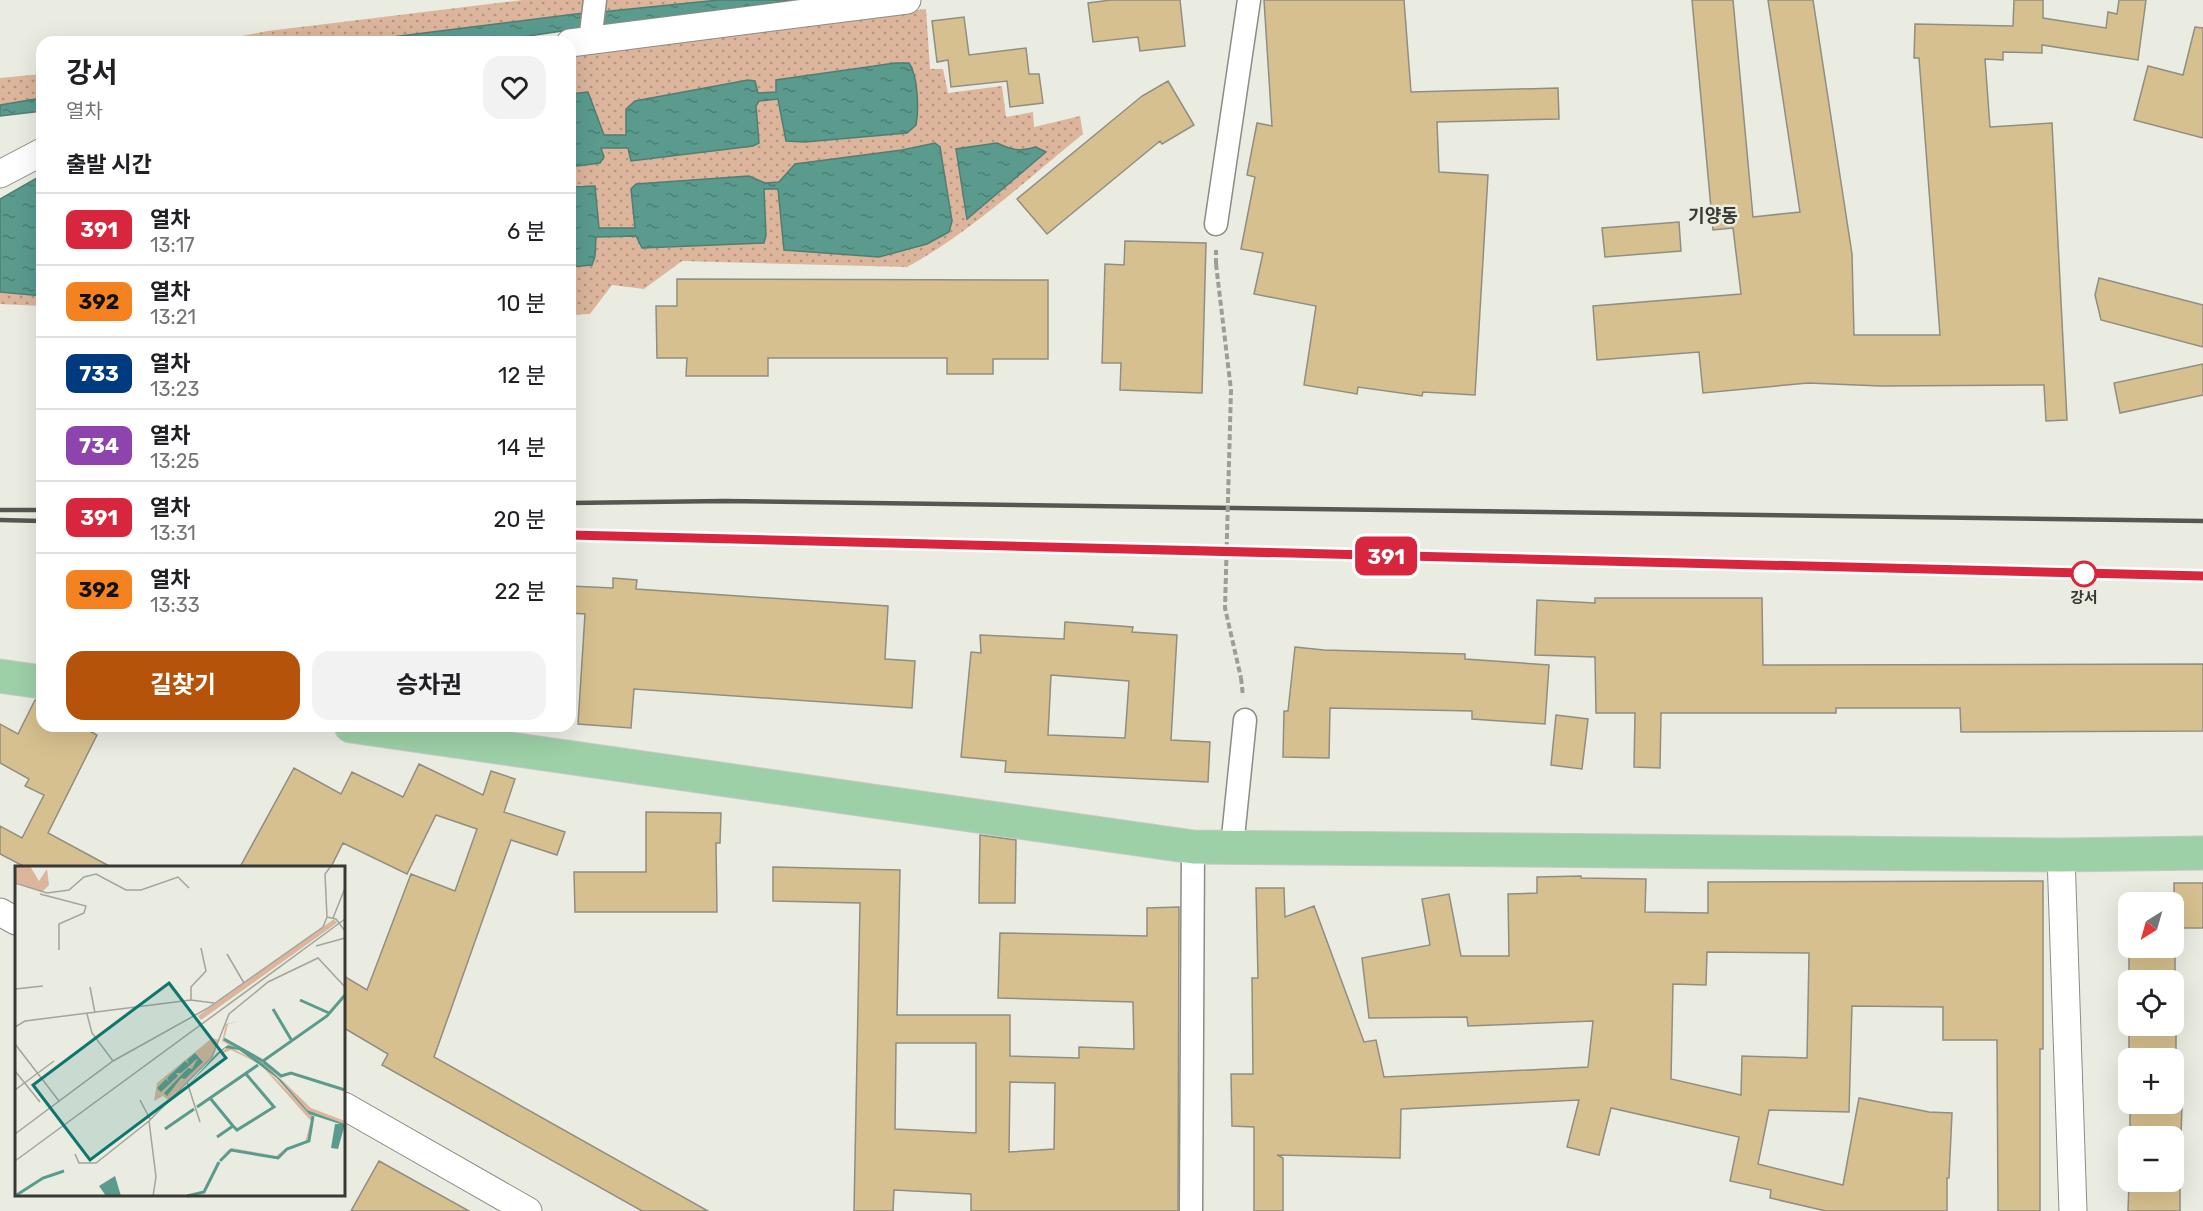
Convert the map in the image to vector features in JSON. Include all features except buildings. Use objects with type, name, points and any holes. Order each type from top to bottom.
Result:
[{"type":"main road","points":[[0,676],[36,681]]},
{"type":"main road","points":[[393,732],[1193,847],[2061,855],[2203,853]]},
{"type":"street","points":[[594,3],[580,42],[906,0]]},
{"type":"street","points":[[1216,224],[1249,0]]},
{"type":"street","points":[[0,174],[36,155]]},
{"type":"street","points":[[1232,847],[1245,720]]},
{"type":"street","points":[[1191,1211],[1193,847]]},
{"type":"street","points":[[2061,855],[2073,1211]]},
{"type":"street","points":[[0,912],[15,920]]},
{"type":"street","points":[[345,1107],[528,1211]]},
{"type":"path","points":[[1216,264],[1231,390],[1226,608],[1241,678]]},
{"type":"shaded area","points":[[523,0],[583,0],[583,13],[400,36],[242,36]]},
{"type":"shaded area","points":[[604,0],[719,0],[601,12]]},
{"type":"shaded area","points":[[926,9],[930,69],[943,69],[948,93],[1002,86],[1006,117],[1033,112],[1034,127],[1080,116],[1083,134],[976,222],[907,267],[682,261],[644,289],[612,285],[590,314],[576,315],[576,266],[592,265],[595,256],[595,237],[636,236],[638,242],[766,235],[763,189],[778,189],[784,250],[879,257],[927,244],[952,221],[940,147],[917,146],[796,164],[779,182],[765,183],[749,176],[711,180],[636,228],[598,228],[583,185],[576,186],[576,166],[600,163],[601,148],[628,148],[631,161],[752,146],[759,143],[756,106],[759,101],[778,99],[783,125],[918,115],[914,70],[875,65],[776,80],[777,92],[758,93],[748,80],[635,101],[626,109],[626,135],[604,136],[588,92],[576,93],[576,50]],"holes":[[[997,143],[1012,149],[1036,147],[967,219]]]},
{"type":"shaded area","points":[[36,75],[36,99],[0,105],[0,78]]},
{"type":"shaded area","points":[[0,292],[36,295],[36,306],[0,304]]},
{"type":"water","points":[[719,0],[796,0],[603,26],[601,12]]},
{"type":"water","points":[[583,13],[582,28],[528,36],[400,36]]},
{"type":"water","points":[[909,63],[916,84],[916,125],[907,133],[805,142],[786,141],[778,99],[759,101],[756,106],[759,143],[753,146],[631,161],[628,148],[601,148],[604,157],[600,163],[576,166],[576,93],[588,92],[604,135],[626,135],[626,109],[635,101],[748,80],[755,81],[758,93],[776,92],[776,80]]},
{"type":"water","points":[[36,99],[36,112],[0,116],[0,105]]},
{"type":"water","points":[[935,143],[940,147],[952,221],[949,232],[927,244],[879,257],[784,250],[778,189],[764,189],[766,235],[764,243],[642,248],[636,236],[596,237],[592,265],[576,266],[576,187],[595,186],[599,228],[635,228],[631,189],[636,184],[749,176],[765,183],[779,182],[795,164],[902,150]]},
{"type":"water","points":[[997,143],[1016,150],[1036,147],[1046,152],[967,219],[956,149]]},
{"type":"water","points":[[36,178],[36,295],[0,292],[0,199]]},
{"type":"railway","points":[[576,503],[724,501],[2203,521]]},
{"type":"railway","points":[[0,510],[36,510]]},
{"type":"railway","points":[[0,520],[36,521]]},
{"type":"railway","points":[[576,535],[2203,576]]},
{"type":"train","name":"391","points":[[576,535],[2203,576]]},
{"type":"place","name":"강서","points":[[2084,574]]},
{"type":"district","name":"기양동","points":[[1713,216]]}]
